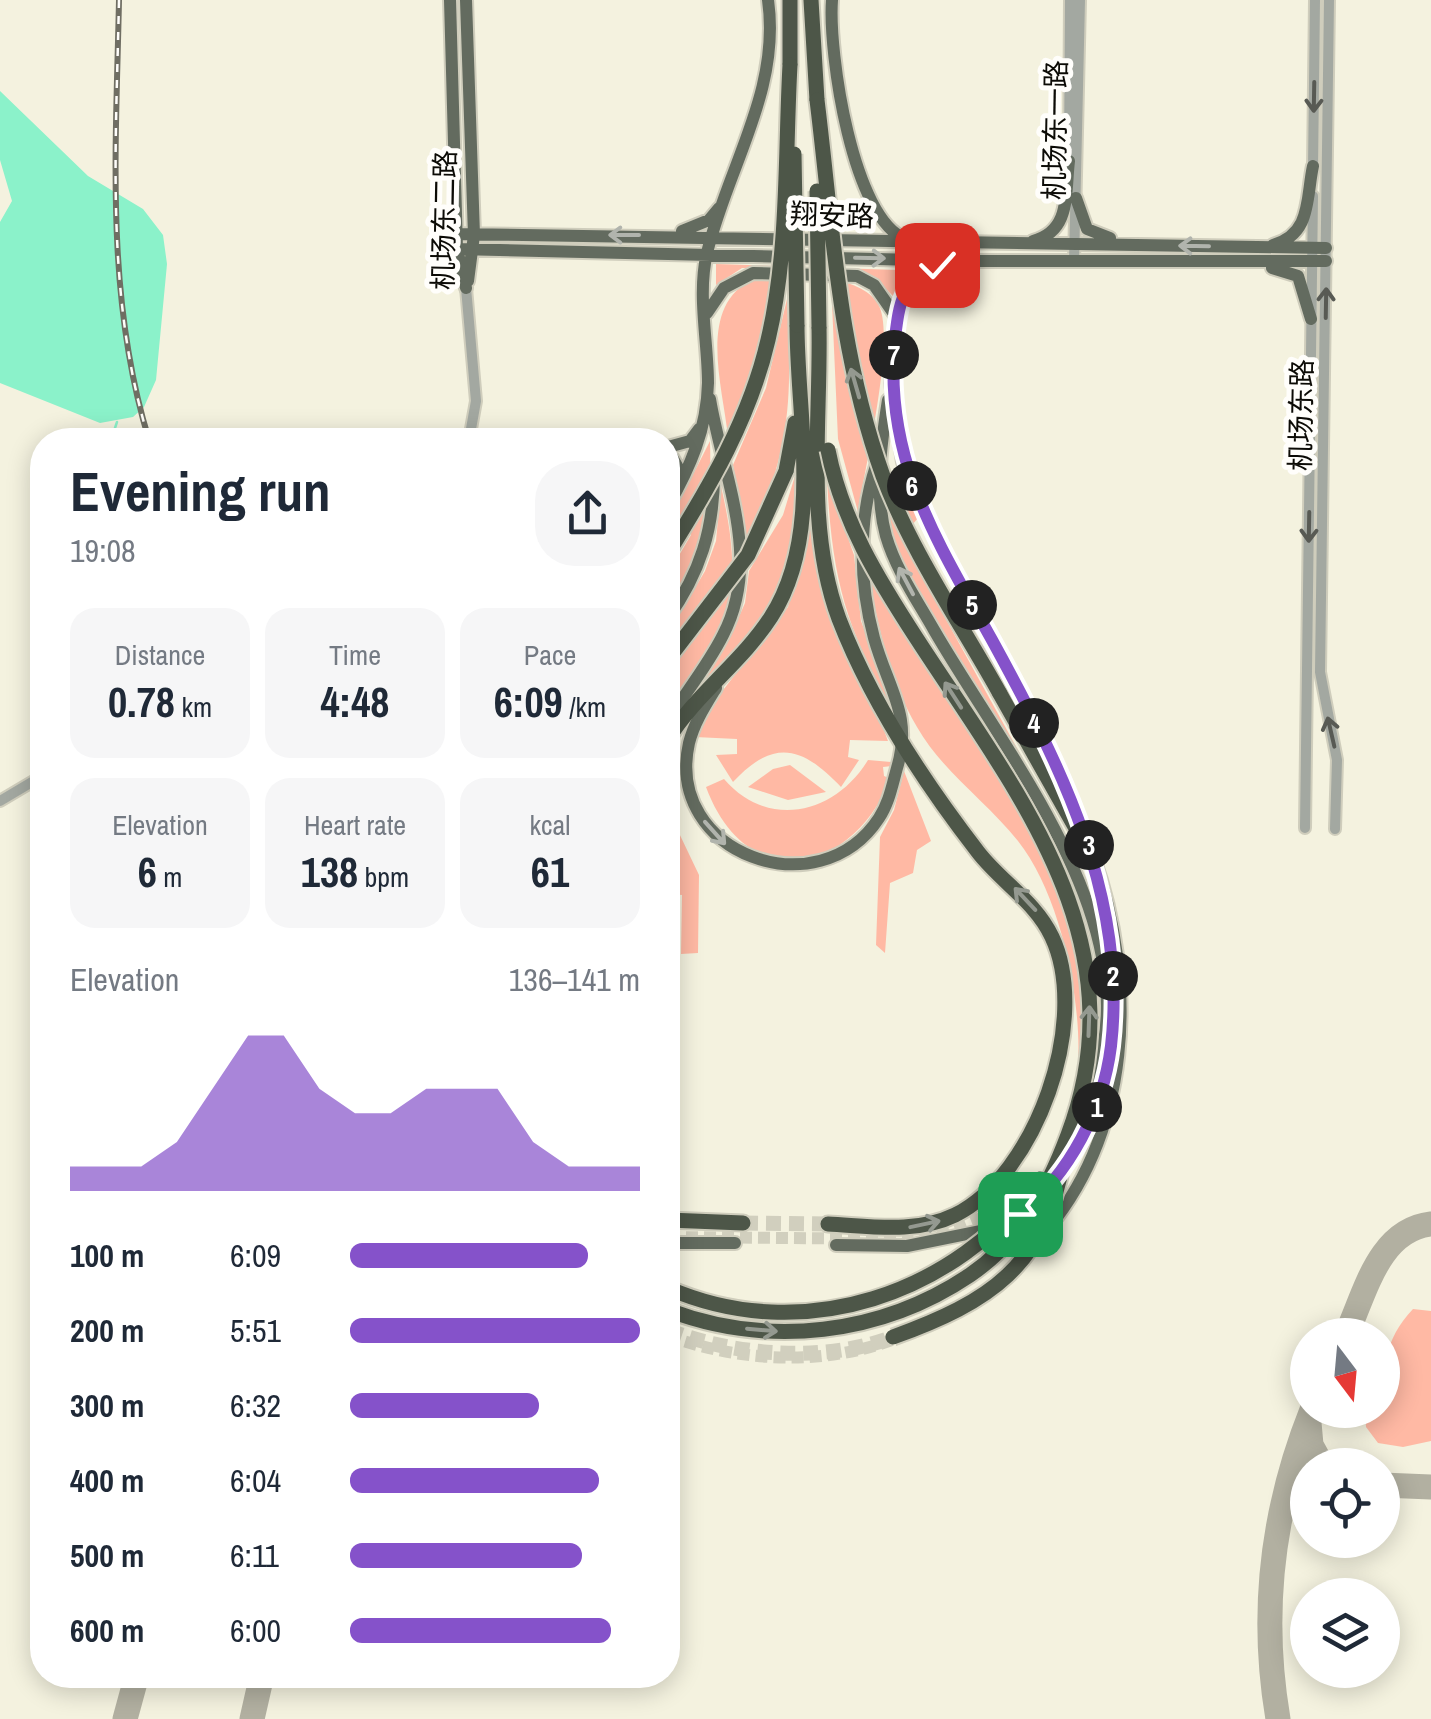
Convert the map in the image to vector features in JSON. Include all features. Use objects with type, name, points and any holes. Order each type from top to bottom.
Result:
[{"type":"highway","points":[[680,717],[720,682],[770,618],[795,562],[804,498],[797,404],[790,0]]},
{"type":"highway","points":[[811,0],[833,272],[862,409],[885,479],[1098,869]]},
{"type":"highway","points":[[680,534],[722,467],[768,341],[777,296],[790,65]]},
{"type":"highway","points":[[817,100],[820,518],[837,614],[855,659],[906,746],[980,854],[1026,900],[1054,939],[1062,980],[1058,1052],[1051,1083],[1020,1155],[977,1202],[953,1216],[916,1227],[828,1224]]},
{"type":"highway","points":[[680,644],[748,556],[786,471],[797,404]]},
{"type":"highway","points":[[680,1314],[704,1322],[781,1332],[833,1330],[898,1313],[955,1284],[1011,1241],[1027,1221],[1075,1117],[1088,1041],[1090,984],[1072,904],[1053,857],[1018,795],[875,575],[849,522],[820,408]]},
{"type":"highway","points":[[901,1335],[974,1299],[1030,1252],[1053,1212],[1065,1143]]},
{"type":"highway","points":[[680,1292],[721,1305],[798,1313],[856,1306],[898,1292],[940,1272],[994,1232],[1024,1202],[1065,1143]]},
{"type":"highway","points":[[680,1220],[743,1223]]},
{"type":"main road","name":"机场东二路","points":[[450,0],[457,242],[466,288]]},
{"type":"main road","name":"机场东二路","points":[[466,0],[474,242],[466,288]]},
{"type":"main road","points":[[680,598],[698,568],[712,522],[706,255],[760,100],[768,0]]},
{"type":"main road","points":[[832,0],[839,96],[872,206],[886,229],[918,242]]},
{"type":"main road","points":[[1018,244],[1049,235],[1060,224],[1068,161]]},
{"type":"main road","points":[[1260,247],[1285,241],[1303,225],[1313,166]]},
{"type":"main road","points":[[660,236],[709,220],[728,194]]},
{"type":"main road","points":[[1076,198],[1080,217],[1092,234],[1157,246]]},
{"type":"main road","name":"翔安路","points":[[457,242],[713,236],[1260,247],[1319,254]]},
{"type":"main road","name":"翔安路","points":[[474,242],[706,255],[1071,262],[1220,261],[1319,254]]},
{"type":"main road","points":[[680,751],[694,802],[714,836],[750,858],[795,865],[832,858],[868,834],[886,803],[906,746],[902,714],[874,637],[863,575],[863,526],[880,456],[903,293],[918,274],[959,260]]},
{"type":"main road","points":[[1220,261],[1293,272],[1305,288],[1312,319]]},
{"type":"main road","points":[[705,321],[710,304],[724,288],[753,273],[857,276],[874,285],[898,318]]},
{"type":"main road","points":[[891,383],[903,462],[914,492],[1069,792],[1098,869],[1120,949],[1122,1027],[1114,1086],[1096,1142],[1068,1203],[1036,1243],[974,1296],[901,1335]]},
{"type":"main road","points":[[680,444],[709,425]]},
{"type":"main road","points":[[680,485],[709,425]]},
{"type":"main road","points":[[680,708],[724,633],[742,582],[740,538],[709,425]]},
{"type":"main road","points":[[880,456],[885,532],[894,558],[1028,786],[1082,888],[1104,964],[1105,1044],[1091,1090],[1075,1117]]},
{"type":"main road","points":[[686,764],[694,725],[720,682]]},
{"type":"main road","points":[[836,1245],[907,1246],[986,1232],[1020,1214],[1042,1196],[1060,1171],[1100,1101],[1112,1038],[1114,989],[1098,869]]},
{"type":"main road","points":[[993,1213],[1048,1170],[1100,1101]]},
{"type":"main road","points":[[680,1243],[736,1244]]},
{"type":"street","name":"机场东一路","points":[[1070,0],[1071,262]]},
{"type":"street","name":"机场东一路","points":[[1071,244],[1076,198],[1080,0]]},
{"type":"street","name":"机场东路","points":[[1305,828],[1312,319],[1319,254],[1313,166],[1315,0]]},
{"type":"street","name":"机场东路","points":[[1329,0],[1319,254],[1320,672],[1337,760],[1335,829]]},
{"type":"street","name":"机场东二路","points":[[466,288],[476,400],[472,428]]},
{"type":"street","points":[[0,801],[30,783]]},
{"type":"shaded area","points":[[0,91],[88,176],[143,209],[163,235],[167,264],[156,380],[144,407],[133,417],[100,423],[0,383],[0,222],[12,201],[0,160]]},
{"type":"shaded area","points":[[716,264],[908,271],[894,297],[879,282],[863,274],[742,268],[716,285]]},
{"type":"shaded area","points":[[754,279],[772,280],[755,360],[728,437],[717,349],[719,327],[725,307],[736,291]]},
{"type":"shaded area","points":[[831,281],[864,290],[878,304],[883,320],[882,373],[858,512],[838,439]]},
{"type":"shaded area","points":[[787,299],[786,424],[773,480],[747,542],[733,465],[766,388]]},
{"type":"shaded area","points":[[710,441],[704,530],[680,592],[680,554],[691,535],[680,523],[680,500]]},
{"type":"shaded area","points":[[798,466],[793,554],[763,622],[689,702],[734,628],[745,603],[749,571],[783,515]]},
{"type":"shaded area","points":[[898,468],[918,518],[901,538],[1023,759],[928,614],[897,554],[887,513]]},
{"type":"shaded area","points":[[827,478],[854,555],[861,621],[898,719],[866,658],[845,604],[833,547]]},
{"type":"shaded area","points":[[721,486],[732,553],[728,605],[707,653],[680,692],[680,614],[705,571],[716,541]]},
{"type":"shaded area","points":[[812,514],[819,555],[888,741],[850,740],[848,757],[859,760],[841,787],[813,763],[788,753],[762,758],[733,782],[716,755],[737,754],[737,739],[695,737],[709,708],[788,607]]},
{"type":"shaded area","points":[[869,576],[981,745],[1049,873],[1072,938],[1082,1003],[1078,1065],[1072,979],[1046,889],[1018,841],[939,758],[917,727],[886,653]]},
{"type":"shaded area","points":[[868,760],[891,762],[892,766],[883,767],[884,776],[891,779],[873,812],[850,837],[825,853],[798,860],[771,858],[746,845],[724,822],[706,787],[724,779],[761,805],[801,809],[838,793]]},
{"type":"shaded area","points":[[790,765],[826,792],[788,800],[748,787],[773,769]]},
{"type":"shaded area","points":[[904,771],[931,841],[917,850],[913,873],[890,883],[885,953],[876,945],[880,837],[894,810]]},
{"type":"shaded area","points":[[680,835],[699,875],[698,953],[681,954]]},
{"type":"shaded area","points":[[1413,1309],[1431,1311],[1431,1441],[1403,1447],[1378,1443],[1367,1428],[1400,1428],[1403,1321]]},
{"type":"waterway","points":[[115,428],[117,422]]},
{"type":"taxiway","points":[[1353,1318],[1386,1251],[1398,1238],[1431,1224]]},
{"type":"taxiway","points":[[1278,1719],[1270,1640],[1273,1562],[1287,1486],[1305,1428]]},
{"type":"taxiway","points":[[1309,1428],[1313,1448]]},
{"type":"taxiway","points":[[1400,1486],[1431,1487]]},
{"type":"taxiway","points":[[125,1719],[133,1688]]},
{"type":"taxiway","points":[[252,1719],[259,1688]]},
{"type":"tunnel","points":[[680,1237],[911,1239],[951,1230],[993,1213]]},
{"type":"tunnel","points":[[743,1223],[828,1224]]},
{"type":"tunnel","points":[[680,1334],[722,1346],[780,1353],[838,1351],[893,1337]]},
{"type":"tunnel","points":[[680,1340],[725,1351],[784,1358],[843,1353],[900,1337]]},
{"type":"railway","points":[[119,0],[119,277],[125,332],[146,428]]},
{"type":"route","points":[[937,265],[910,282],[900,304],[891,383],[903,462],[929,522],[1069,792],[1100,877],[1111,952],[1113,1024],[1100,1101],[1060,1171],[1042,1196],[1020,1214]]}]
